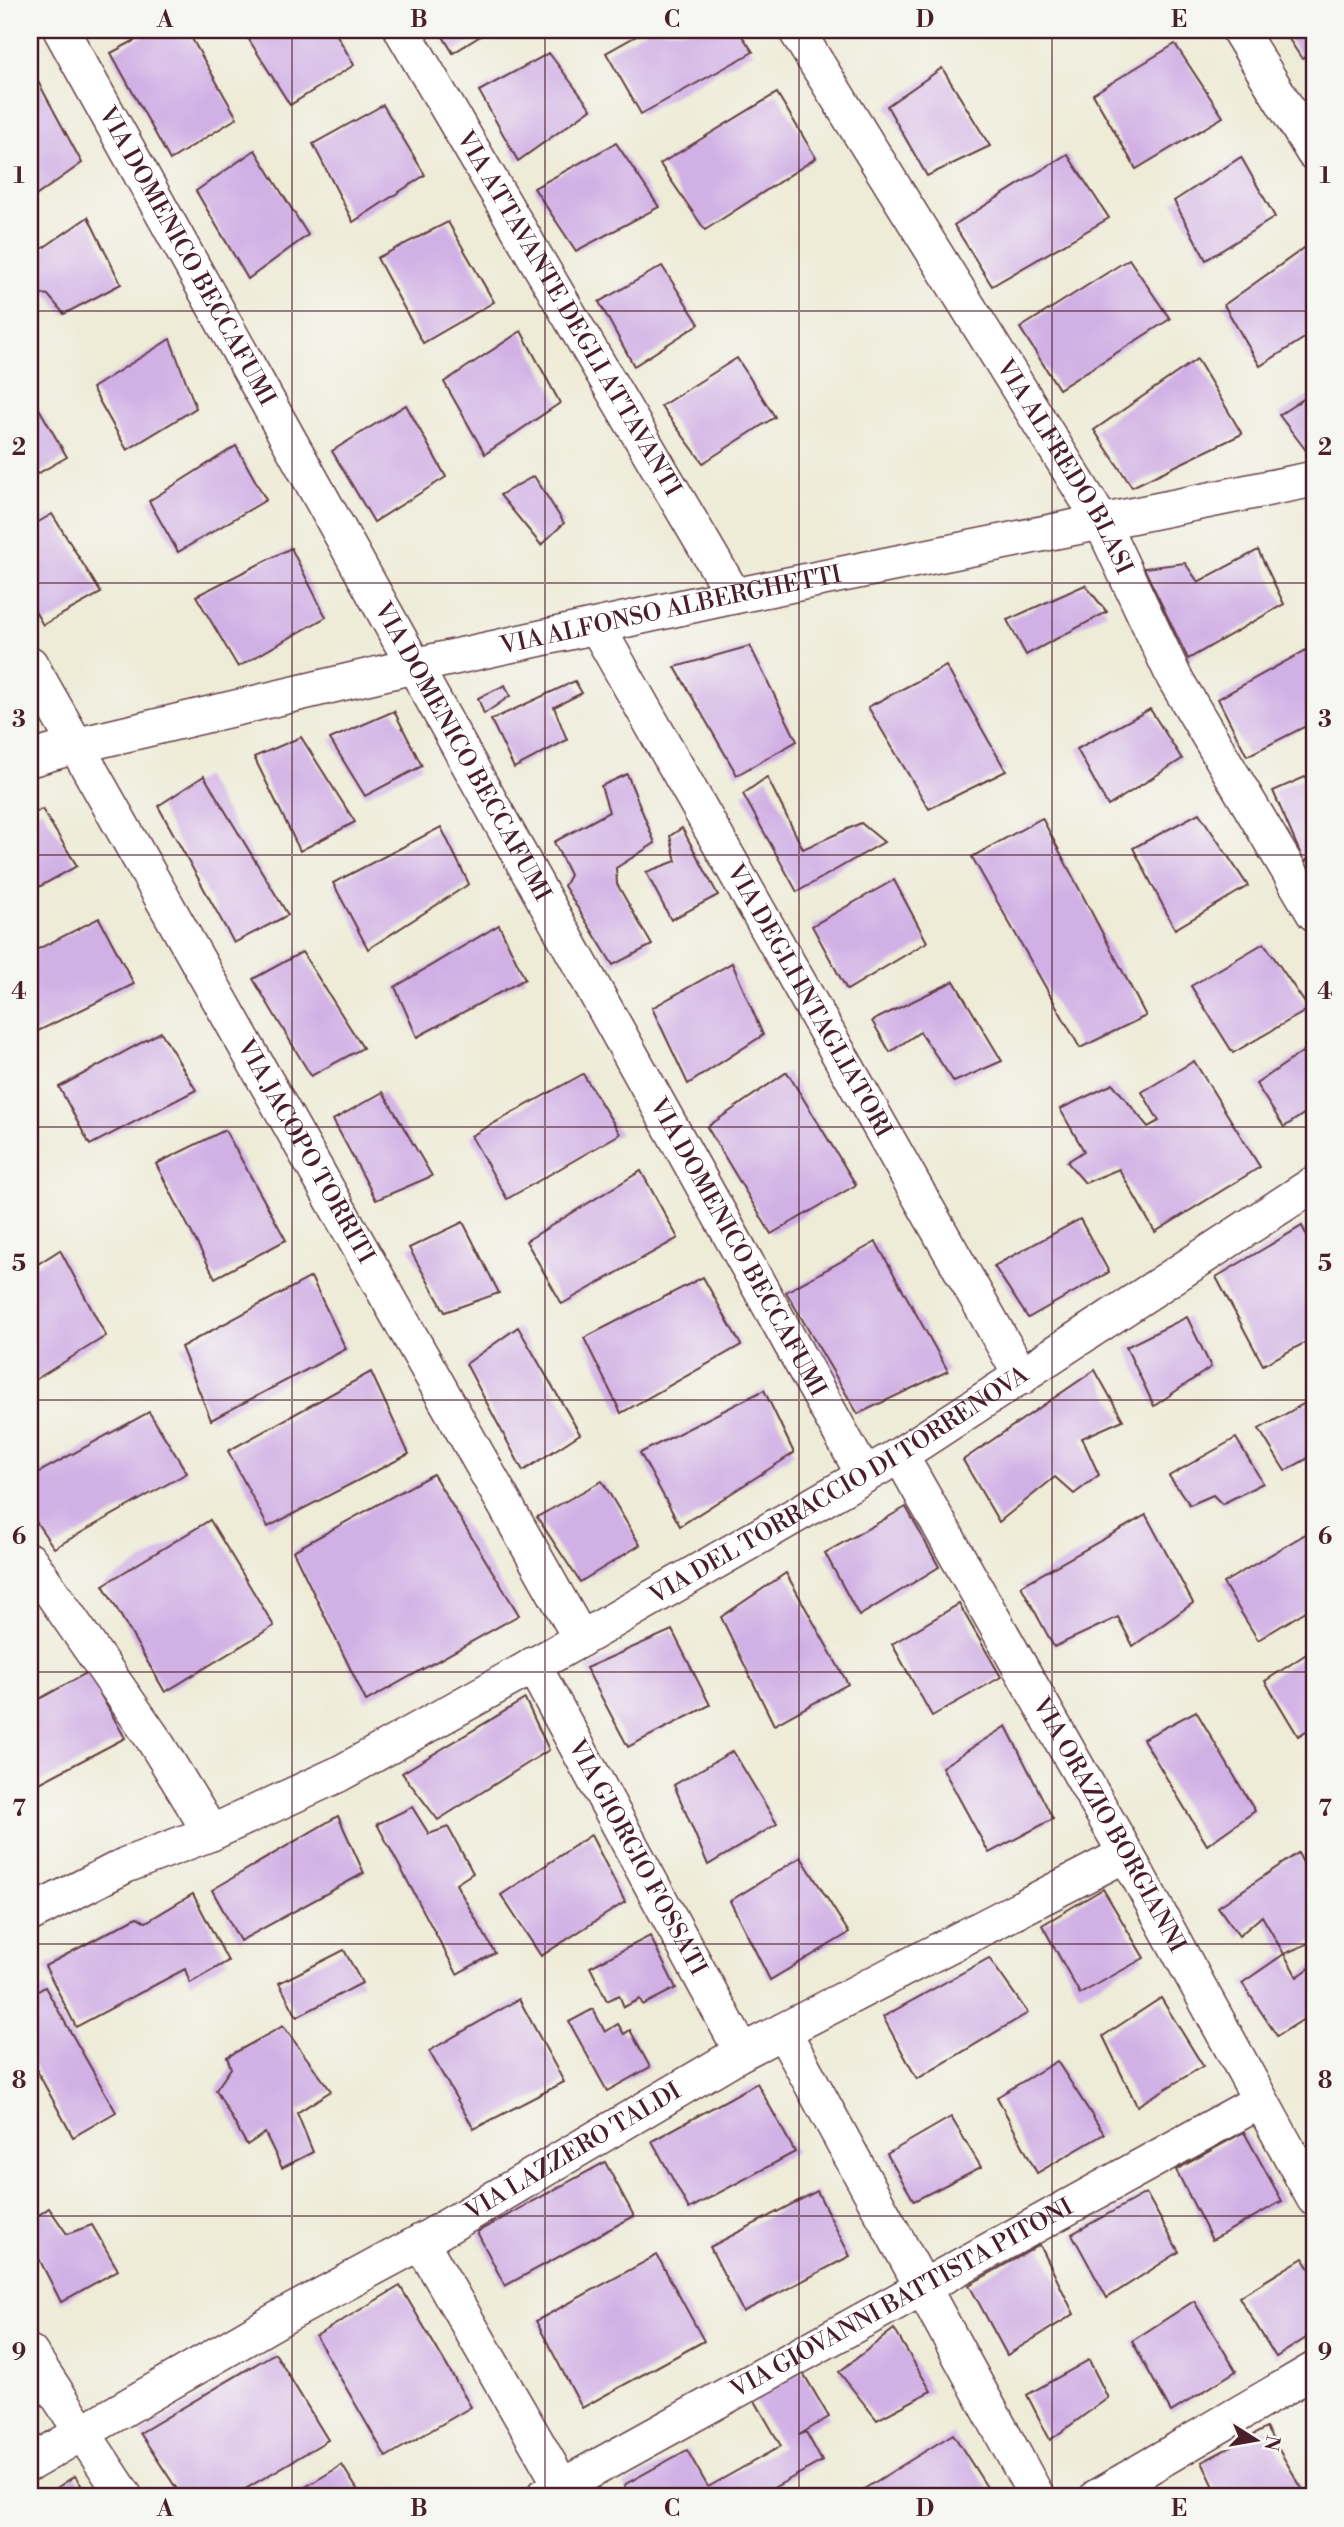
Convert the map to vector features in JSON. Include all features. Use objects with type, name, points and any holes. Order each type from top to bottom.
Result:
[{"type":"street","name":"VIA DOMENICO BECCAFUMI","points":[[61,30],[864,1475]]},
{"type":"street","name":"VIA ATTAVANTE DEGLI ATTAVANTI","points":[[402,30],[734,596]]},
{"type":"street","name":"VIA ALFREDO BLASI","points":[[796,30],[1101,521],[1174,677],[1314,913]]},
{"type":"street","points":[[1239,30],[1314,153]]},
{"type":"street","name":"VIA ALFONSO ALBERGHETTI","points":[[30,759],[413,666],[734,596],[1314,479]]},
{"type":"street","name":"VIA DEGLI INTAGLIATORI","points":[[597,627],[1022,1377]]},
{"type":"street","name":"VIA JACOPO TORRITI","points":[[30,664],[581,1639]]},
{"type":"street","name":"VIA DEL TORRACCIO DI TORRENOVA","points":[[30,1914],[126,1866],[211,1833],[351,1767],[581,1639],[900,1455],[1314,1184]]},
{"type":"street","name":"VIA ORAZIO BORGIANNI","points":[[900,1455],[1126,1854],[1314,2198]]},
{"type":"street","points":[[30,1561],[155,1740],[211,1833]]},
{"type":"street","name":"VIA GIORGIO FOSSATI","points":[[533,1665],[742,2052]]},
{"type":"street","name":"VIA LAZZERO TALDI","points":[[30,2463],[81,2431],[284,2316],[421,2242],[742,2052],[1126,1854]]},
{"type":"street","points":[[783,2031],[1037,2497]]},
{"type":"street","name":"VIA GIOVANNI BATTISTA PITONI","points":[[558,2494],[923,2287],[1260,2101]]},
{"type":"street","points":[[421,2242],[558,2494]]},
{"type":"street","points":[[30,2353],[125,2497]]},
{"type":"street","points":[[1097,2497],[1314,2370]]},
{"type":"building","points":[[154,30],[187,30],[237,118],[170,160],[111,53]]},
{"type":"building","points":[[243,30],[334,30],[354,65],[290,105]]},
{"type":"building","points":[[439,30],[490,30],[453,53]]},
{"type":"building","points":[[647,30],[738,30],[753,52],[641,114],[606,53]]},
{"type":"building","points":[[1283,30],[1314,30],[1314,52],[1302,59]]},
{"type":"building","points":[[1175,44],[1223,117],[1136,169],[1093,94]]},
{"type":"building","points":[[549,53],[591,109],[518,161],[479,91]]},
{"type":"building","points":[[942,68],[990,146],[927,176],[887,106]]},
{"type":"building","points":[[36,78],[82,163],[30,200],[30,82]]},
{"type":"building","points":[[777,93],[816,158],[705,230],[660,164]]},
{"type":"building","points":[[383,105],[425,175],[353,222],[313,144]]},
{"type":"building","points":[[616,143],[659,207],[576,251],[534,188]]},
{"type":"building","points":[[255,150],[308,235],[248,279],[196,191]]},
{"type":"building","points":[[1067,154],[1109,218],[992,286],[954,225]]},
{"type":"building","points":[[1241,157],[1275,217],[1206,260],[1174,201]]},
{"type":"building","points":[[88,217],[121,284],[64,314],[48,295],[30,292],[30,257]]},
{"type":"building","points":[[448,222],[494,302],[423,343],[377,258]]},
{"type":"building","points":[[1314,241],[1314,332],[1260,366],[1224,305]]},
{"type":"building","points":[[1129,259],[1170,319],[1059,389],[1020,328]]},
{"type":"building","points":[[662,266],[699,324],[634,366],[599,302]]},
{"type":"building","points":[[521,331],[560,403],[485,454],[444,382]]},
{"type":"building","points":[[170,339],[196,408],[127,450],[92,388]]},
{"type":"building","points":[[737,358],[775,417],[703,463],[661,406]]},
{"type":"building","points":[[1197,359],[1242,434],[1132,487],[1094,430]]},
{"type":"building","points":[[1314,392],[1314,452],[1308,453],[1279,415]]},
{"type":"building","points":[[406,405],[446,477],[374,522],[332,451]]},
{"type":"building","points":[[38,407],[67,457],[30,478],[30,411]]},
{"type":"building","points":[[236,446],[266,500],[178,552],[149,501]]},
{"type":"building","points":[[534,476],[564,523],[541,545],[500,495]]},
{"type":"building","points":[[52,514],[101,593],[43,625],[30,603],[30,527]]},
{"type":"building","points":[[291,548],[326,617],[238,667],[196,596]]},
{"type":"building","points":[[1258,550],[1284,604],[1188,659],[1144,568],[1185,563],[1198,582]]},
{"type":"building","points":[[1085,585],[1107,612],[1026,655],[1007,620]]},
{"type":"building","points":[[750,646],[797,741],[737,775],[675,667]]},
{"type":"building","points":[[1306,650],[1314,665],[1314,722],[1247,756],[1218,699]]},
{"type":"building","points":[[946,666],[1006,771],[929,809],[868,707]]},
{"type":"building","points":[[575,681],[582,693],[554,707],[567,740],[514,768],[491,720]]},
{"type":"building","points":[[505,685],[510,696],[484,714],[478,698]]},
{"type":"building","points":[[1150,709],[1182,759],[1108,806],[1077,749]]},
{"type":"building","points":[[394,711],[422,766],[365,796],[330,739]]},
{"type":"building","points":[[301,737],[355,822],[300,851],[254,757]]},
{"type":"building","points":[[1314,773],[1314,855],[1304,862],[1273,791]]},
{"type":"building","points":[[627,774],[655,843],[616,868],[617,884],[652,945],[613,965],[564,886],[570,875],[554,842],[609,812],[601,786]]},
{"type":"building","points":[[204,776],[288,915],[234,943],[158,806]]},
{"type":"building","points":[[767,777],[803,849],[861,823],[884,842],[797,892],[743,794]]},
{"type":"building","points":[[42,809],[77,866],[30,892],[30,816]]},
{"type":"building","points":[[1199,813],[1248,886],[1175,929],[1133,848]]},
{"type":"building","points":[[1042,818],[1146,1016],[1080,1048],[972,857]]},
{"type":"building","points":[[441,827],[469,884],[368,949],[333,883]]},
{"type":"building","points":[[682,828],[718,895],[671,920],[646,872],[676,861],[670,836]]},
{"type":"building","points":[[894,880],[927,942],[847,990],[812,926]]},
{"type":"building","points":[[99,918],[134,984],[30,1035],[30,953]]},
{"type":"building","points":[[499,925],[525,979],[417,1037],[395,987]]},
{"type":"building","points":[[1264,943],[1309,1009],[1233,1053],[1191,986]]},
{"type":"building","points":[[302,952],[363,1048],[311,1076],[253,979]]},
{"type":"building","points":[[732,963],[763,1035],[688,1084],[652,1008]]},
{"type":"building","points":[[954,981],[1002,1061],[954,1082],[920,1032],[890,1052],[872,1021]]},
{"type":"building","points":[[161,1032],[196,1090],[90,1145],[59,1087]]},
{"type":"building","points":[[1314,1044],[1314,1107],[1284,1127],[1256,1084]]},
{"type":"building","points":[[1194,1061],[1260,1167],[1155,1232],[1119,1169],[1085,1183],[1067,1162],[1084,1151],[1060,1109],[1113,1084],[1148,1127],[1159,1121],[1142,1092]]},
{"type":"building","points":[[787,1072],[856,1185],[771,1234],[707,1127]]},
{"type":"building","points":[[583,1074],[620,1134],[507,1199],[471,1136]]},
{"type":"building","points":[[383,1092],[432,1176],[376,1200],[333,1120]]},
{"type":"building","points":[[225,1130],[286,1240],[215,1278],[156,1164]]},
{"type":"building","points":[[641,1171],[678,1238],[562,1304],[526,1241]]},
{"type":"building","points":[[30,1179],[39,1192],[30,1197]]},
{"type":"building","points":[[1080,1219],[1109,1272],[1028,1318],[994,1266]]},
{"type":"building","points":[[463,1222],[499,1293],[445,1312],[409,1248]]},
{"type":"building","points":[[1302,1226],[1314,1250],[1314,1338],[1263,1365],[1216,1277]]},
{"type":"building","points":[[876,1242],[948,1371],[858,1414],[786,1292]]},
{"type":"building","points":[[60,1250],[106,1336],[30,1383],[30,1269]]},
{"type":"building","points":[[311,1277],[346,1349],[211,1420],[181,1347]]},
{"type":"building","points":[[703,1277],[741,1345],[621,1413],[584,1338]]},
{"type":"building","points":[[1187,1317],[1211,1367],[1154,1406],[1126,1347]]},
{"type":"building","points":[[518,1327],[580,1434],[523,1471],[466,1364]]},
{"type":"building","points":[[1095,1370],[1123,1420],[1082,1438],[1099,1475],[1074,1494],[1055,1477],[999,1522],[963,1460]]},
{"type":"building","points":[[371,1372],[409,1454],[268,1527],[228,1451]]},
{"type":"building","points":[[764,1390],[794,1453],[680,1526],[640,1453]]},
{"type":"building","points":[[1314,1398],[1314,1455],[1285,1471],[1259,1429]]},
{"type":"building","points":[[149,1412],[187,1473],[54,1548],[30,1513],[30,1477]]},
{"type":"building","points":[[1236,1438],[1263,1483],[1222,1504],[1213,1495],[1190,1505],[1169,1476]]},
{"type":"building","points":[[433,1474],[519,1615],[366,1701],[293,1551]]},
{"type":"building","points":[[602,1481],[640,1545],[580,1582],[537,1517]]},
{"type":"building","points":[[906,1507],[939,1567],[859,1616],[825,1553]]},
{"type":"building","points":[[1146,1515],[1193,1603],[1133,1646],[1118,1617],[1054,1647],[1021,1586]]},
{"type":"building","points":[[210,1520],[274,1626],[165,1692],[103,1585]]},
{"type":"building","points":[[1314,1529],[1314,1606],[1258,1640],[1223,1583]]},
{"type":"building","points":[[786,1573],[848,1684],[774,1725],[721,1617]]},
{"type":"building","points":[[959,1604],[1001,1677],[932,1716],[892,1644]]},
{"type":"building","points":[[672,1630],[710,1705],[628,1747],[586,1668]]},
{"type":"building","points":[[1314,1649],[1314,1726],[1298,1736],[1265,1681]]},
{"type":"building","points":[[88,1672],[125,1738],[30,1788],[30,1704]]},
{"type":"building","points":[[525,1699],[549,1750],[438,1820],[402,1773]]},
{"type":"building","points":[[1196,1711],[1255,1811],[1207,1845],[1143,1739]]},
{"type":"building","points":[[1006,1726],[1053,1819],[989,1853],[942,1767]]},
{"type":"building","points":[[733,1751],[777,1824],[708,1865],[674,1785]]},
{"type":"building","points":[[412,1807],[429,1834],[448,1827],[473,1873],[456,1884],[495,1953],[457,1974],[377,1824]]},
{"type":"building","points":[[338,1816],[364,1873],[240,1941],[212,1890]]},
{"type":"building","points":[[591,1835],[625,1902],[541,1956],[501,1895]]},
{"type":"building","points":[[1298,1853],[1314,1884],[1314,1941],[1284,1954],[1262,1916],[1239,1936],[1218,1907]]},
{"type":"building","points":[[801,1857],[849,1933],[770,1980],[730,1901]]},
{"type":"building","points":[[1103,1889],[1144,1958],[1080,1994],[1042,1925]]},
{"type":"building","points":[[193,1894],[228,1961],[190,1983],[185,1969],[76,2027],[45,1966],[137,1917],[146,1922]]},
{"type":"building","points":[[650,1936],[676,1988],[643,2005],[640,1999],[624,2007],[619,1995],[607,2001],[590,1967]]},
{"type":"building","points":[[344,1950],[362,1983],[297,2017],[279,1983]]},
{"type":"building","points":[[1284,1954],[1297,1977],[1314,1965],[1314,2032],[1306,2018],[1277,2036],[1242,1983]]},
{"type":"building","points":[[989,1958],[1028,2013],[917,2079],[883,2017]]},
{"type":"building","points":[[45,1987],[116,2112],[73,2137],[30,2058],[30,1996]]},
{"type":"building","points":[[1161,1998],[1203,2066],[1137,2106],[1103,2036]]},
{"type":"building","points":[[519,1999],[564,2082],[474,2129],[429,2051]]},
{"type":"building","points":[[593,2009],[605,2032],[618,2024],[624,2034],[630,2030],[650,2067],[607,2091],[569,2022]]},
{"type":"building","points":[[283,2026],[331,2091],[297,2113],[313,2152],[282,2168],[265,2133],[247,2145],[216,2090],[231,2068],[227,2057]]},
{"type":"building","points":[[1057,2061],[1104,2134],[1037,2173],[997,2097]]},
{"type":"building","points":[[757,2083],[795,2152],[689,2209],[652,2141]]},
{"type":"building","points":[[951,2117],[981,2167],[914,2201],[887,2154]]},
{"type":"building","points":[[1244,2132],[1282,2201],[1212,2240],[1176,2170]]},
{"type":"building","points":[[605,2162],[634,2216],[505,2286],[477,2232]]},
{"type":"building","points":[[817,2191],[850,2256],[743,2312],[710,2247]]},
{"type":"building","points":[[1146,2193],[1179,2252],[1107,2298],[1072,2234]]},
{"type":"building","points":[[49,2208],[67,2234],[92,2225],[118,2270],[61,2302],[30,2241],[30,2221]]},
{"type":"building","points":[[1040,2245],[1074,2314],[1007,2355],[969,2285]]},
{"type":"building","points":[[657,2255],[704,2341],[582,2408],[536,2321]]},
{"type":"building","points":[[1303,2258],[1314,2275],[1314,2333],[1276,2357],[1239,2297]]},
{"type":"building","points":[[400,2286],[471,2407],[386,2457],[316,2336]]},
{"type":"building","points":[[1194,2301],[1236,2371],[1171,2412],[1132,2341]]},
{"type":"building","points":[[894,2329],[931,2391],[877,2420],[839,2372]]},
{"type":"building","points":[[275,2353],[328,2440],[232,2497],[182,2497],[140,2433]]},
{"type":"building","points":[[1089,2360],[1108,2398],[1050,2440],[1027,2395]]},
{"type":"building","points":[[802,2371],[829,2417],[799,2435],[806,2432],[822,2461],[757,2497],[631,2497],[624,2485],[687,2450],[708,2487],[781,2446],[754,2399]]},
{"type":"building","points":[[1266,2428],[1307,2497],[1219,2497],[1202,2462]]},
{"type":"building","points":[[953,2434],[992,2495],[851,2497]]},
{"type":"building","points":[[342,2465],[362,2497],[289,2497]]},
{"type":"building","points":[[75,2476],[89,2497],[43,2497]]}]
